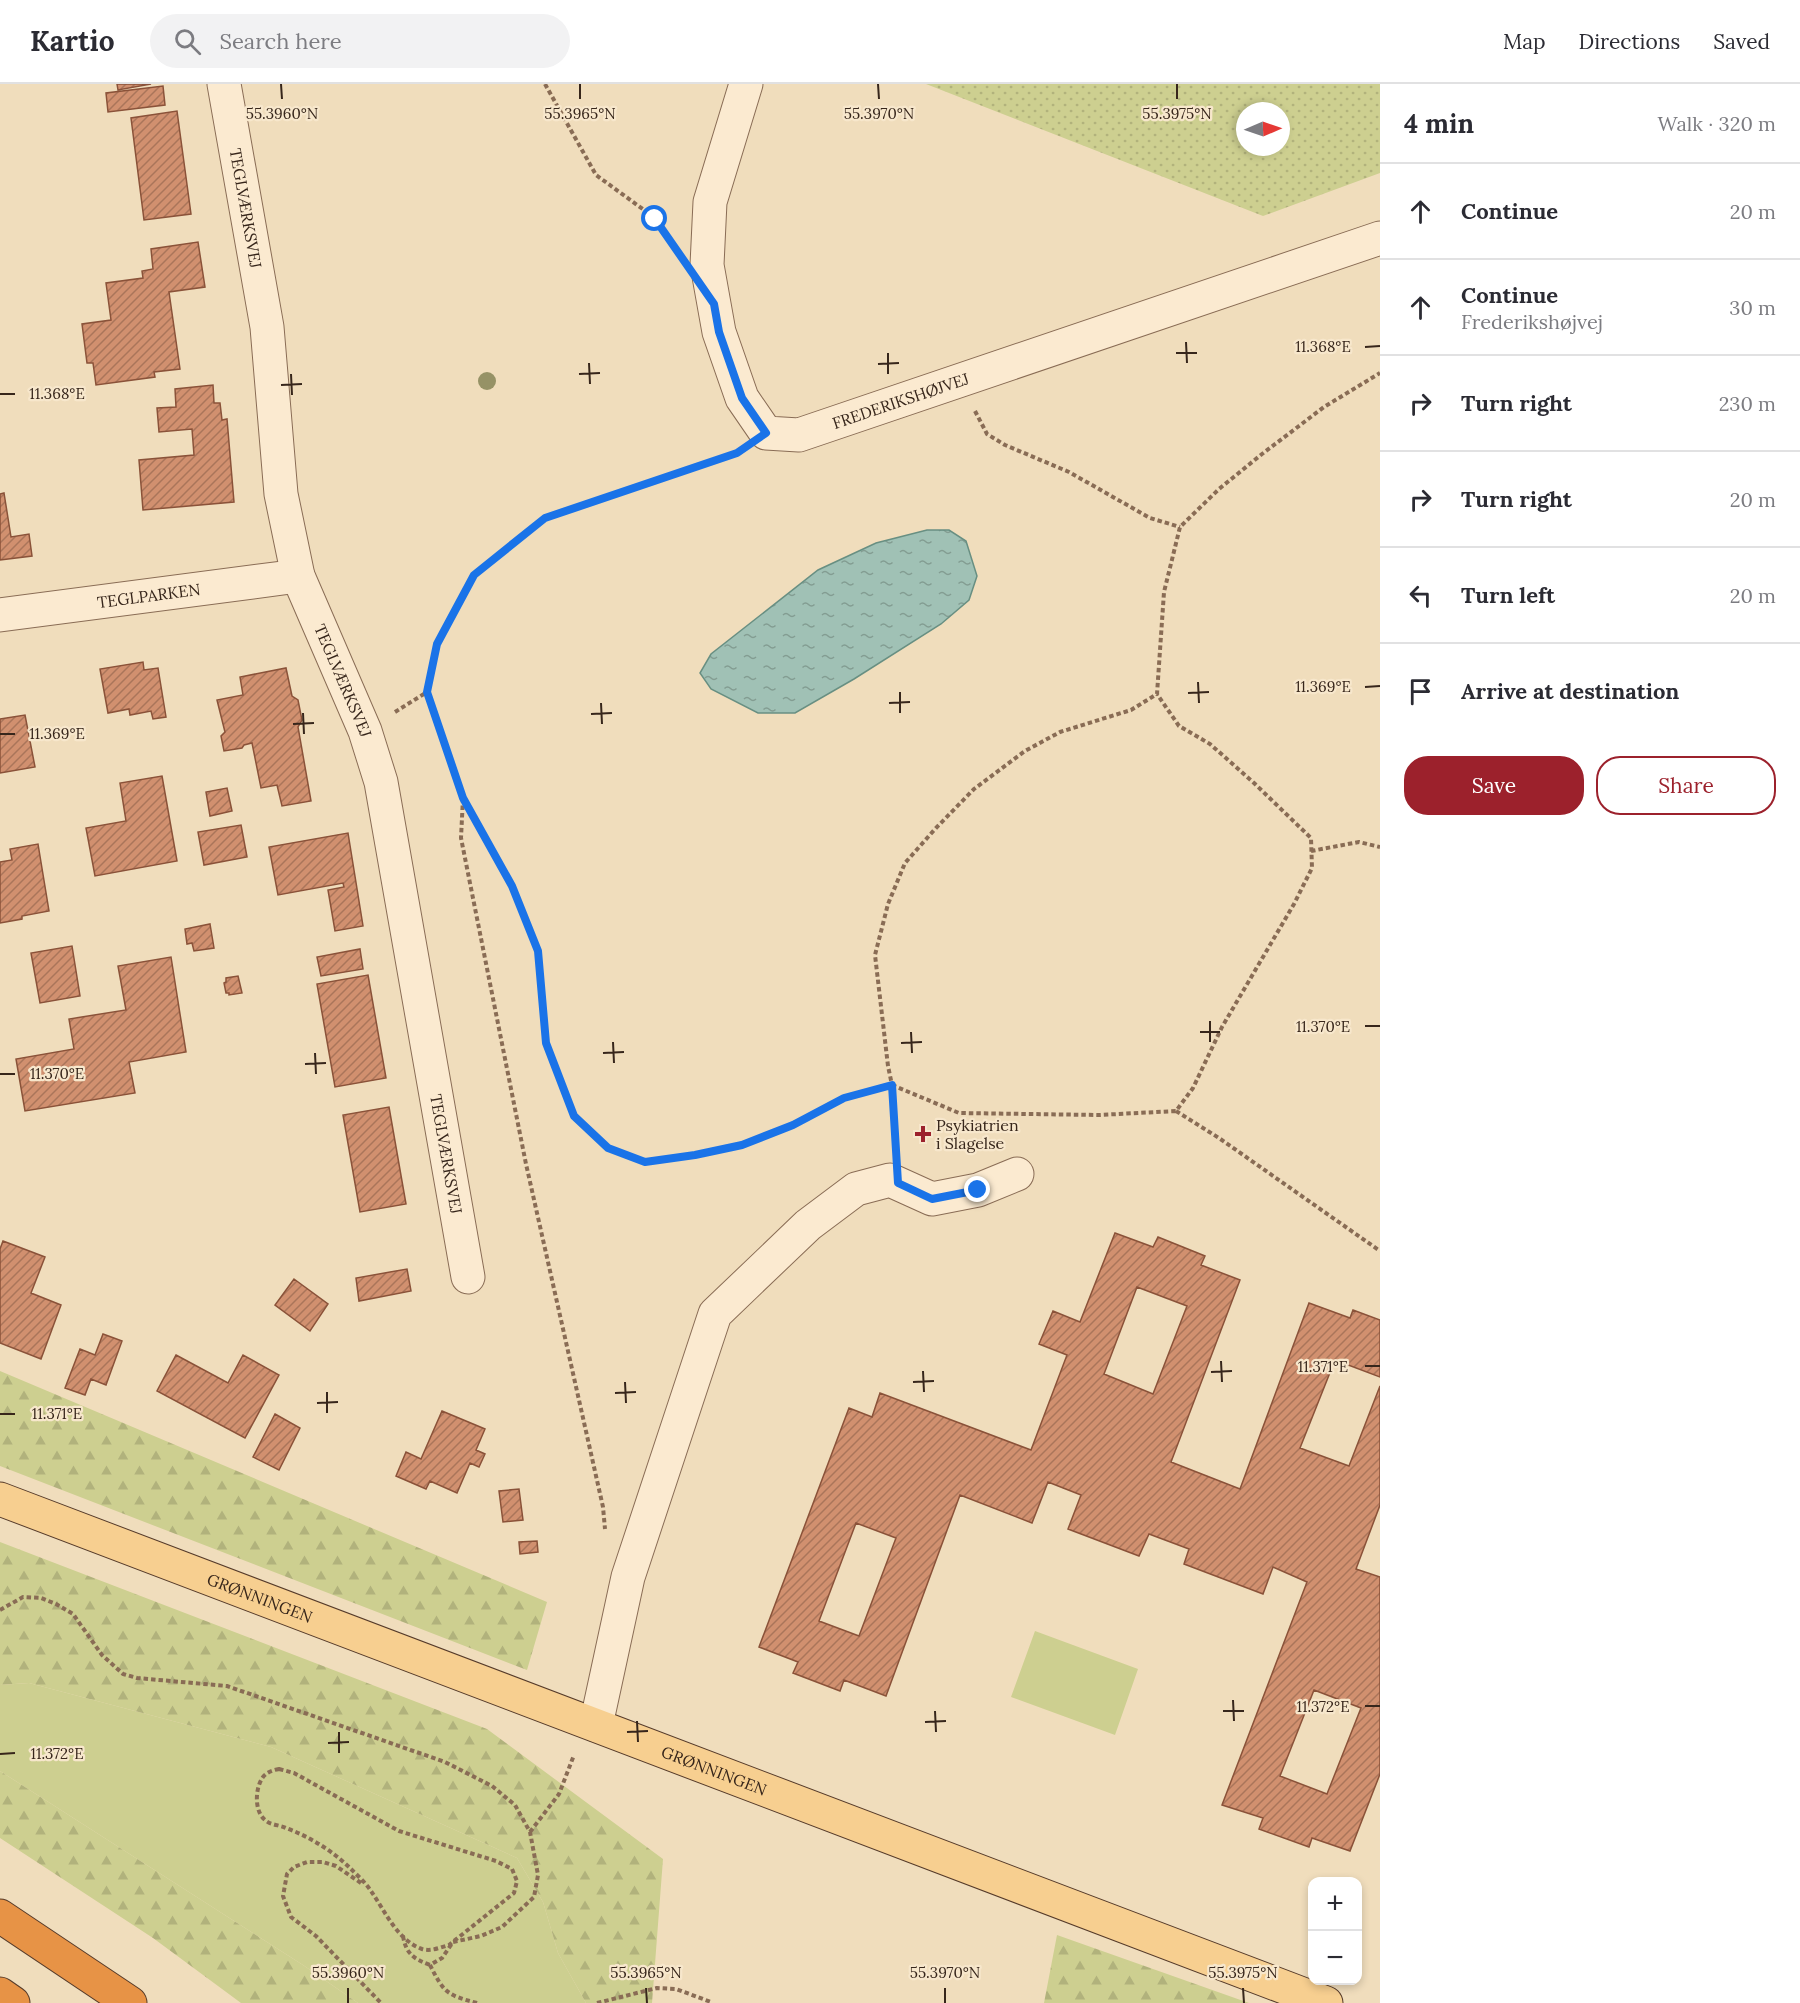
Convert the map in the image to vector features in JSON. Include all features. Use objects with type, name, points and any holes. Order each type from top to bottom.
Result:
[{"type":"highway","points":[[0,1916],[130,2003]]},
{"type":"highway","points":[[0,1994],[13,2003]]},
{"type":"main road","name":"GRØNNINGEN","points":[[0,1499],[1326,2003]]},
{"type":"street","name":"TEGLVÆRKSVEJ","points":[[224,84],[267,327],[281,494],[298,576],[364,731],[381,782],[468,1277]]},
{"type":"street","points":[[746,84],[710,202],[707,265],[719,332],[738,387],[742,398],[766,433]]},
{"type":"street","name":"FREDERIKSHØJVEJ","points":[[766,433],[799,435],[1380,238]]},
{"type":"street","name":"TEGLPARKEN","points":[[0,615],[298,576]]},
{"type":"street","points":[[596,1725],[628,1577],[715,1314],[808,1225],[856,1189],[890,1180],[932,1199],[978,1190],[1017,1174]]},
{"type":"path","points":[[545,84],[596,175],[655,219],[675,247]]},
{"type":"path","points":[[1176,1111],[1193,1088],[1222,1027],[1294,904],[1312,868],[1311,838],[1210,744],[1179,726],[1157,694],[1164,592],[1180,527],[1219,489],[1262,454],[1324,407],[1380,373]]},
{"type":"path","points":[[963,379],[987,434],[1005,445],[1069,472],[1150,518],[1180,527]]},
{"type":"path","points":[[766,433],[737,453],[545,518],[474,575],[437,644],[427,692],[463,798],[512,886],[538,951],[546,1043],[574,1116],[608,1148],[645,1162],[742,1145],[793,1125],[844,1098],[892,1085],[959,1113],[1099,1115],[1176,1111],[1219,1138],[1380,1251]]},
{"type":"path","points":[[898,1183],[892,1085],[875,955],[888,904],[906,863],[974,789],[1025,752],[1060,732],[1131,710],[1157,694]]},
{"type":"path","points":[[463,798],[461,838],[526,1164],[603,1507],[606,1538]]},
{"type":"path","points":[[1311,851],[1359,842],[1380,847]]},
{"type":"path","points":[[0,1610],[23,1597],[41,1598],[73,1614],[102,1655],[123,1674],[137,1678],[227,1686],[445,1762],[492,1786],[515,1805],[530,1832],[538,1875],[534,1897],[502,1927],[481,1936],[453,1942],[442,1958],[430,1965]]},
{"type":"path","points":[[530,1832],[559,1794],[575,1753]]},
{"type":"path","points":[[279,1769],[294,1773],[399,1831],[496,1861],[512,1869],[517,1881],[514,1893],[453,1942],[430,1950],[422,1949],[402,1936],[369,1889],[335,1854],[285,1827],[266,1822],[261,1816],[257,1798],[263,1777],[270,1771],[279,1769]]},
{"type":"path","points":[[369,1889],[336,1866],[323,1862],[307,1862],[294,1867],[287,1874],[283,1896],[291,1917],[316,1936],[381,2003]]},
{"type":"path","points":[[402,1936],[405,1948],[412,1957],[430,1965],[439,1982],[451,1996],[477,2003]]},
{"type":"path","points":[[597,2003],[657,1988],[676,1989],[711,2002]]},
{"type":"green space","points":[[926,84],[1380,84],[1380,173],[1263,216]]},
{"type":"green space","points":[[0,1371],[547,1602],[527,1670],[0,1466]]},
{"type":"green space","points":[[0,1542],[487,1729],[663,1859],[652,2003],[586,2003],[558,1953],[543,1902],[517,1858],[271,1747],[29,1683],[0,1685]]},
{"type":"green space","points":[[1035,1631],[1138,1669],[1115,1735],[1011,1697]]},
{"type":"green space","points":[[29,1683],[271,1747],[517,1858],[543,1902],[558,1953],[586,2003],[358,2003],[303,1965],[0,1771],[0,1685]]},
{"type":"green space","points":[[0,1771],[303,1965],[358,2003],[241,2003],[153,1938],[0,1838]]},
{"type":"green space","points":[[1057,1935],[1249,2003],[1044,2003]]},
{"type":"water","points":[[927,530],[949,530],[966,541],[977,576],[969,600],[941,624],[854,679],[795,713],[758,713],[711,689],[700,673],[711,654],[818,570],[876,543]]},
{"type":"building","points":[[117,84],[151,84],[118,90]]},
{"type":"building","points":[[163,86],[165,105],[108,112],[106,93]]},
{"type":"building","points":[[177,111],[191,214],[144,220],[131,118]]},
{"type":"building","points":[[198,242],[205,287],[169,292],[180,369],[154,372],[155,377],[96,385],[93,363],[87,363],[82,324],[111,320],[106,283],[143,278],[142,271],[153,269],[151,249]]},
{"type":"building","points":[[213,385],[214,403],[220,403],[222,420],[227,419],[234,502],[143,510],[139,460],[194,455],[192,429],[159,432],[157,408],[176,407],[175,389]]},
{"type":"building","points":[[4,493],[11,537],[29,534],[32,556],[0,560],[0,494]]},
{"type":"building","points":[[143,662],[144,670],[158,668],[166,717],[153,719],[151,711],[130,715],[129,709],[108,713],[100,669]]},
{"type":"building","points":[[286,668],[292,696],[298,700],[302,720],[298,727],[311,801],[282,806],[277,785],[261,788],[252,743],[242,748],[224,751],[221,736],[225,732],[217,700],[243,695],[240,677]]},
{"type":"building","points":[[25,715],[35,767],[0,773],[0,719]]},
{"type":"building","points":[[162,776],[177,861],[95,876],[86,828],[126,821],[120,783]]},
{"type":"building","points":[[227,788],[232,811],[210,816],[206,792]]},
{"type":"building","points":[[241,825],[247,857],[204,865],[198,832]]},
{"type":"building","points":[[348,833],[363,926],[335,931],[328,890],[344,887],[343,883],[278,895],[269,847]]},
{"type":"building","points":[[38,844],[49,911],[0,923],[0,862],[12,860],[10,849]]},
{"type":"building","points":[[210,924],[214,948],[194,951],[192,943],[187,944],[185,929]]},
{"type":"building","points":[[72,946],[80,996],[40,1003],[31,953]]},
{"type":"building","points":[[360,949],[363,969],[321,976],[317,957]]},
{"type":"building","points":[[171,957],[186,1052],[129,1062],[135,1093],[25,1111],[16,1059],[74,1049],[69,1019],[126,1010],[118,966]]},
{"type":"building","points":[[368,975],[386,1078],[335,1087],[317,984]]},
{"type":"building","points":[[238,976],[242,993],[229,995],[226,993],[224,983],[226,978]]},
{"type":"building","points":[[389,1107],[406,1204],[360,1212],[343,1115]]},
{"type":"building","points":[[1115,1233],[1153,1247],[1158,1237],[1205,1256],[1201,1265],[1240,1280],[1171,1462],[1240,1489],[1309,1303],[1350,1318],[1353,1310],[1380,1320],[1380,1377],[1335,1360],[1300,1448],[1349,1466],[1380,1386],[1380,1505],[1356,1569],[1380,1577],[1380,1774],[1350,1851],[1312,1838],[1309,1847],[1259,1829],[1263,1818],[1222,1805],[1307,1582],[1273,1567],[1263,1594],[1184,1564],[1189,1549],[1149,1534],[1139,1556],[1068,1529],[1081,1495],[1048,1482],[1032,1523],[960,1495],[886,1696],[844,1680],[840,1691],[793,1673],[798,1662],[759,1647],[849,1408],[872,1417],[880,1393],[1031,1450],[1067,1355],[1039,1344],[1053,1311],[1080,1322]],"holes":[[[1137,1287],[1187,1306],[1153,1394],[1104,1374]],[[856,1523],[896,1538],[859,1636],[819,1621]],[[1314,1690],[1361,1708],[1327,1794],[1280,1776]]]},
{"type":"building","points":[[3,1241],[45,1257],[31,1293],[61,1305],[41,1359],[0,1343],[0,1249]]},
{"type":"building","points":[[407,1269],[411,1291],[359,1301],[356,1278]]},
{"type":"building","points":[[294,1279],[328,1304],[310,1331],[275,1305]]},
{"type":"building","points":[[103,1334],[122,1341],[106,1385],[91,1379],[85,1395],[65,1388],[80,1349],[95,1355]]},
{"type":"building","points":[[176,1355],[228,1383],[243,1355],[279,1375],[245,1438],[157,1391]]},
{"type":"building","points":[[442,1411],[485,1429],[476,1450],[485,1454],[479,1467],[470,1463],[457,1493],[430,1481],[426,1489],[396,1476],[406,1452],[421,1459]]},
{"type":"building","points":[[275,1414],[300,1428],[279,1470],[253,1457]]},
{"type":"building","points":[[519,1489],[523,1520],[503,1522],[499,1491]]},
{"type":"building","points":[[537,1541],[538,1552],[520,1554],[519,1542]]},
{"type":"place","name":"Psykiatrien i Slagelse","points":[[923,1134]]},
{"type":"route","points":[[655,219],[714,304],[719,332],[742,398],[766,433],[737,453],[545,518],[474,575],[437,644],[427,692],[463,798],[512,886],[538,951],[546,1043],[574,1116],[608,1148],[645,1162],[742,1145],[793,1125],[844,1098],[892,1085],[898,1183],[932,1199],[978,1190]]}]
